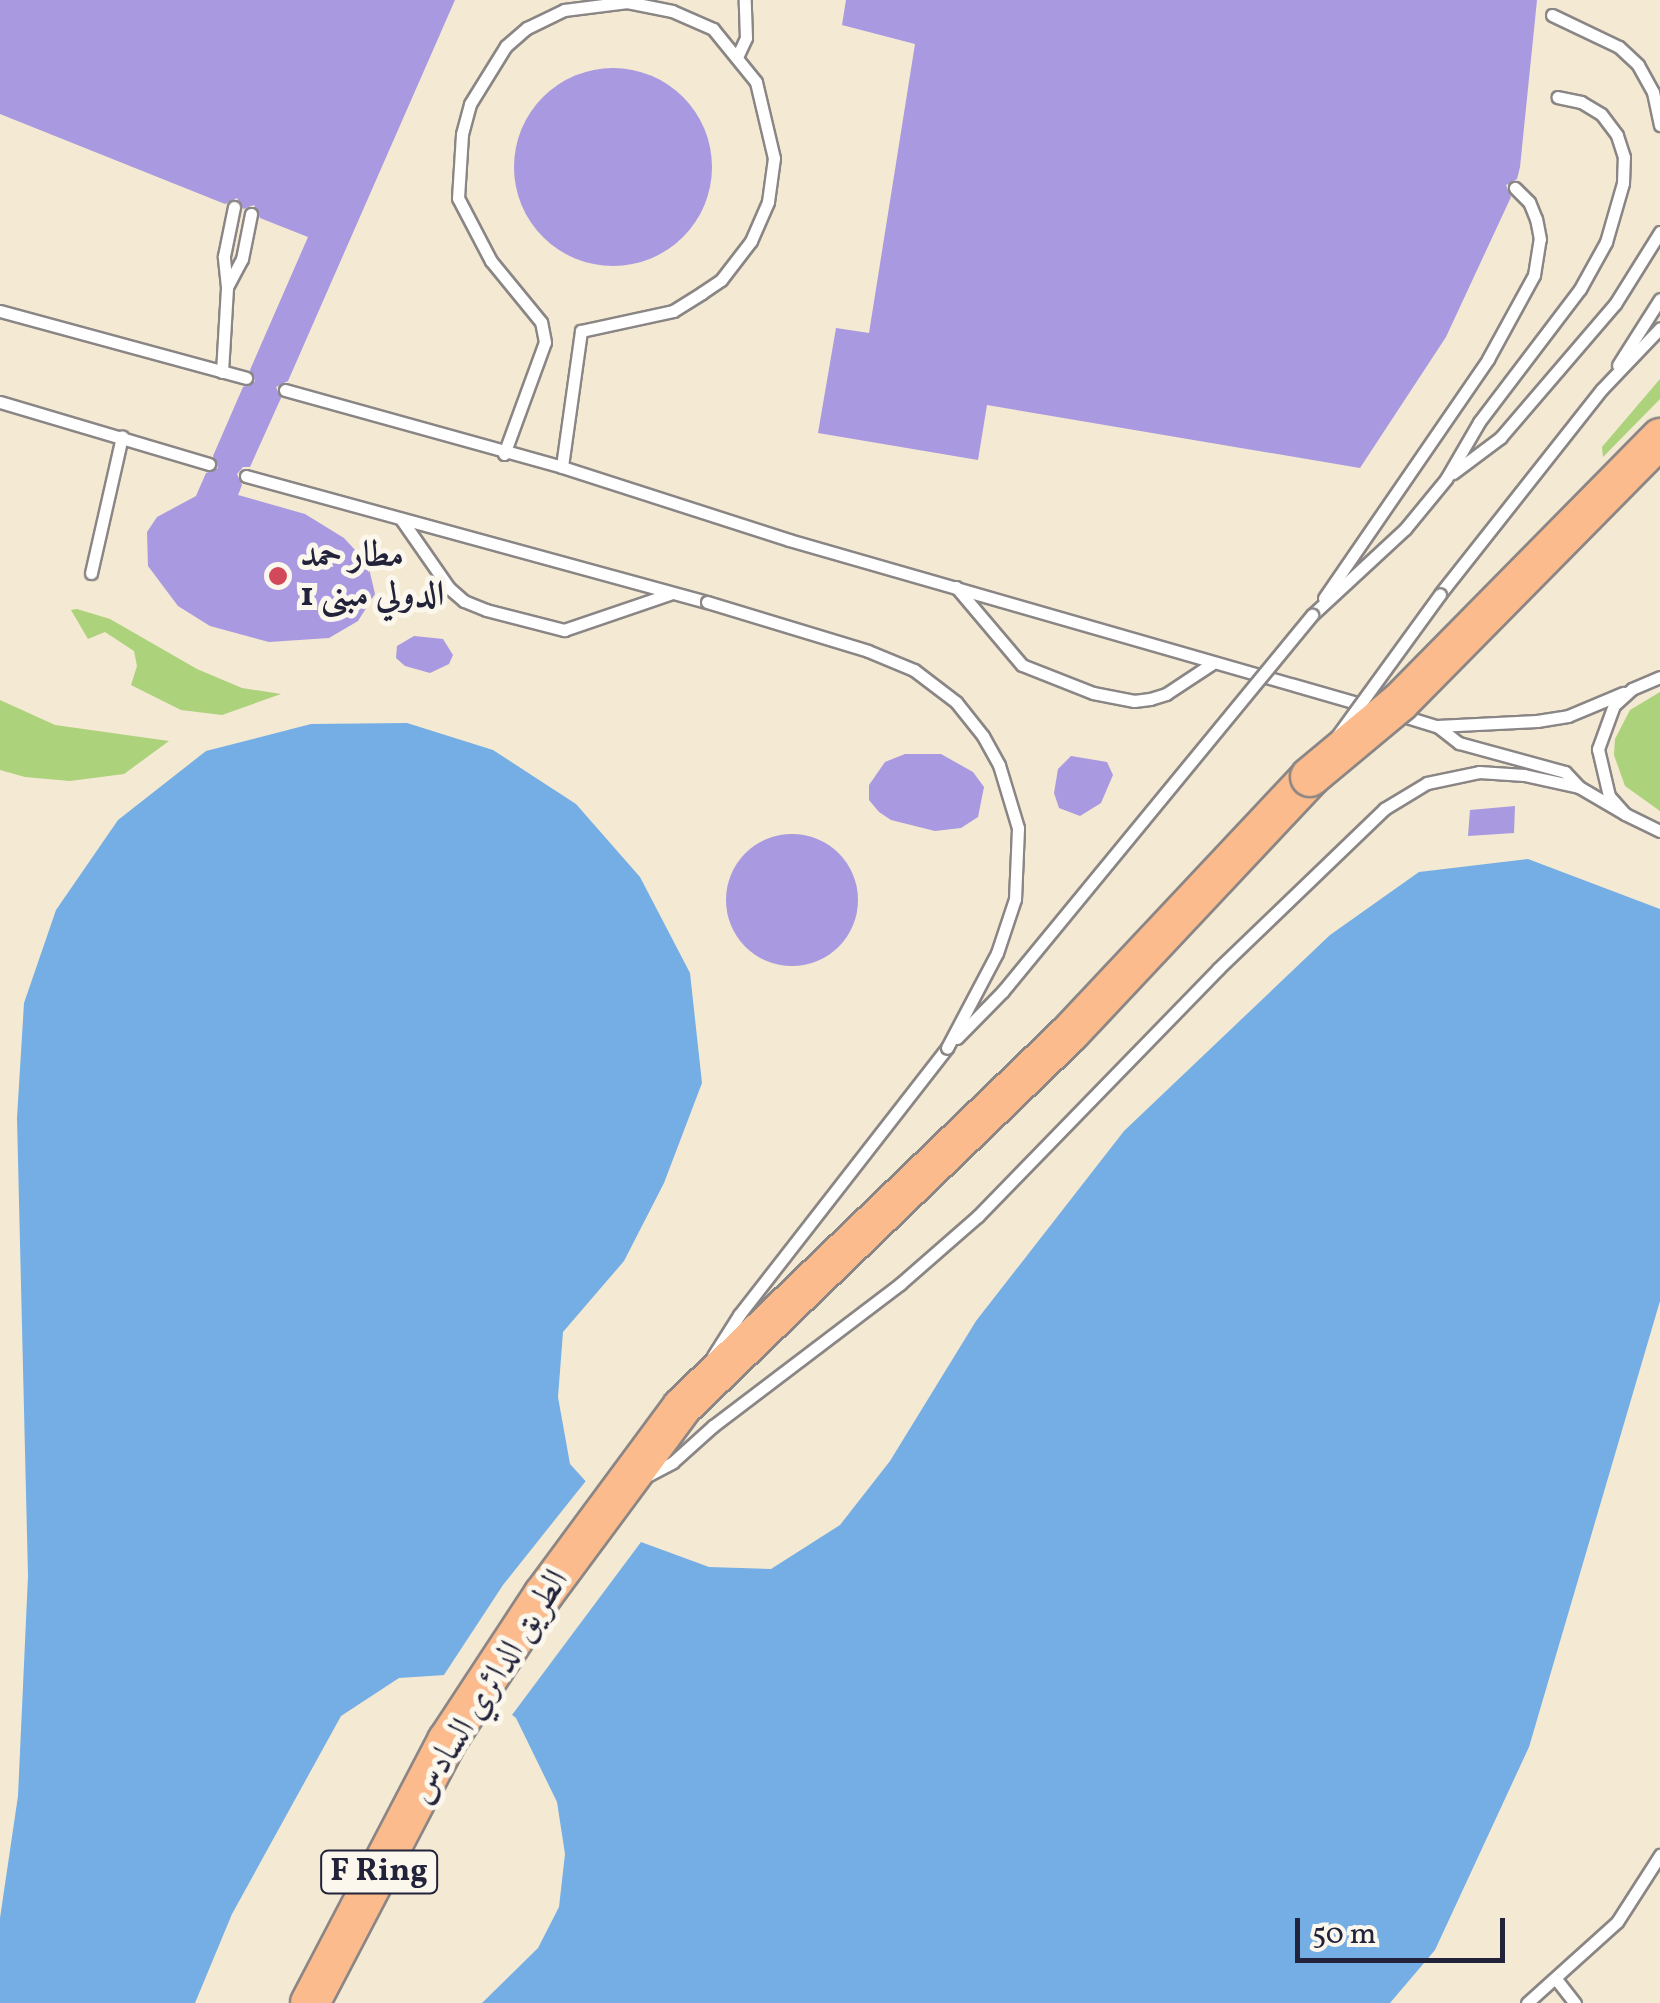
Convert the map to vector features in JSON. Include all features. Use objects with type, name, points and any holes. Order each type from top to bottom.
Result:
[{"type":"highway","name":"الطريق الدائري السادس","points":[[310,2003],[447,1741],[543,1595],[619,1497],[682,1406],[1070,1033],[1310,777],[1400,702],[1660,438]]},
{"type":"lane","points":[[738,56],[746,38],[745,0]]},
{"type":"lane","points":[[504,454],[546,342],[540,322],[491,261],[458,198],[462,134],[480,82],[506,46],[527,28],[564,10],[627,2],[700,21],[738,56],[764,102],[774,158],[768,202],[752,241],[721,280],[673,311],[581,331],[562,466]]},
{"type":"lane","points":[[1552,15],[1619,47],[1638,65],[1653,92],[1660,126]]},
{"type":"lane","points":[[1312,614],[1405,530],[1446,478],[1479,422],[1580,290],[1606,242],[1618,206],[1624,156],[1616,135],[1601,114],[1581,102],[1558,96]]},
{"type":"lane","points":[[682,1406],[738,1314],[946,1048],[1003,991],[1312,614],[1387,507],[1488,359],[1534,275],[1540,238],[1536,219],[1529,202],[1515,188]]},
{"type":"lane","points":[[222,372],[227,287],[224,256],[234,207]]},
{"type":"lane","points":[[227,287],[242,259],[252,214]]},
{"type":"lane","points":[[1446,478],[1500,438],[1615,304],[1660,232]]},
{"type":"lane","points":[[1602,389],[1660,299]]},
{"type":"lane","points":[[0,311],[246,378]]},
{"type":"lane","points":[[1310,777],[1376,676],[1602,389],[1660,328]]},
{"type":"lane","points":[[284,390],[504,454],[562,466],[789,540],[1436,726],[1552,718],[1659,677]]},
{"type":"lane","points":[[0,402],[209,464]]},
{"type":"lane","points":[[91,573],[122,436]]},
{"type":"lane","points":[[246,476],[707,602],[868,651],[914,670],[956,702],[991,750],[1011,796],[1018,828],[1015,899],[997,953],[946,1048]]},
{"type":"lane","points":[[401,518],[449,588],[464,602],[486,610],[564,630],[670,594]]},
{"type":"lane","points":[[956,586],[1022,665],[1094,693],[1150,700],[1213,663]]},
{"type":"lane","points":[[1625,814],[1609,796],[1598,750],[1614,705],[1632,689]]},
{"type":"lane","points":[[1436,726],[1459,743],[1564,772],[1579,788]]},
{"type":"lane","points":[[619,1497],[673,1462],[713,1426],[900,1284],[978,1216],[1218,969],[1394,802],[1427,783],[1479,772],[1524,775],[1579,788],[1660,831]]},
{"type":"lane","points":[[1528,2003],[1617,1922],[1660,1855]]},
{"type":"lane","points":[[1556,1979],[1575,2003]]},
{"type":"green space","points":[[1660,379],[1660,399],[1603,457],[1602,447]]},
{"type":"green space","points":[[71,610],[110,619],[197,669],[242,688],[281,694],[222,715],[181,710],[131,685],[137,666],[134,651],[105,632],[88,639]]},
{"type":"green space","points":[[1660,692],[1660,811],[1625,786],[1614,755],[1615,739],[1630,710]]},
{"type":"green space","points":[[0,700],[55,725],[169,741],[124,774],[70,781],[25,777],[0,770]]},
{"type":"water","points":[[407,723],[493,750],[576,804],[640,877],[690,973],[702,1083],[664,1183],[624,1261],[563,1332],[558,1397],[570,1464],[641,1542],[709,1567],[771,1569],[840,1525],[890,1461],[976,1321],[1124,1131],[1330,935],[1419,872],[1528,859],[1660,909],[1660,1301],[1529,1747],[1435,1950],[1390,2003],[482,2003],[538,1948],[559,1907],[565,1854],[557,1802],[516,1718],[460,1674],[399,1678],[341,1716],[232,1914],[195,2003],[0,2003],[0,1918],[18,1796],[28,1576],[17,1118],[24,1003],[56,910],[118,820],[206,751],[311,724]]},
{"type":"pier","points":[[589,1477],[644,1538],[509,1719],[459,1679],[440,1681],[503,1585]]},
{"type":"building","points":[[0,0],[455,0],[288,381],[276,387],[281,398],[250,467],[243,467],[237,474],[242,485],[238,495],[305,514],[344,538],[368,564],[375,594],[358,621],[329,638],[269,642],[210,626],[178,606],[148,566],[147,532],[157,517],[196,496],[206,473],[218,468],[213,456],[243,387],[255,381],[250,370],[308,237],[260,218],[254,205],[243,209],[237,198],[225,204],[0,114]]},
{"type":"building","points":[[846,0],[1537,0],[1520,167],[1517,179],[1506,185],[1511,197],[1446,337],[1360,468],[987,405],[978,460],[818,433],[836,328],[869,333],[915,44],[842,25]]},
{"type":"building","points":[[613,68],[651,76],[683,97],[704,129],[712,167],[704,205],[683,237],[651,258],[613,266],[575,258],[543,237],[522,205],[514,167],[522,129],[543,97],[575,76]]},
{"type":"building","points":[[414,636],[443,639],[453,655],[449,664],[430,673],[405,666],[396,658],[397,646]]},
{"type":"building","points":[[905,754],[941,754],[973,772],[984,787],[978,817],[961,828],[935,831],[891,820],[879,812],[869,800],[869,785],[885,762]]},
{"type":"building","points":[[1071,756],[1107,762],[1113,775],[1101,803],[1080,816],[1059,808],[1054,793],[1058,769]]},
{"type":"building","points":[[1515,806],[1514,833],[1468,836],[1470,810]]},
{"type":"building","points":[[792,834],[817,839],[838,854],[853,875],[858,900],[853,925],[838,946],[817,961],[792,966],[767,961],[746,946],[731,925],[726,900],[731,875],[746,854],[767,839]]},
{"type":"place","name":"مطار حمد الدولي مبنى 1","points":[[278,576]]}]
